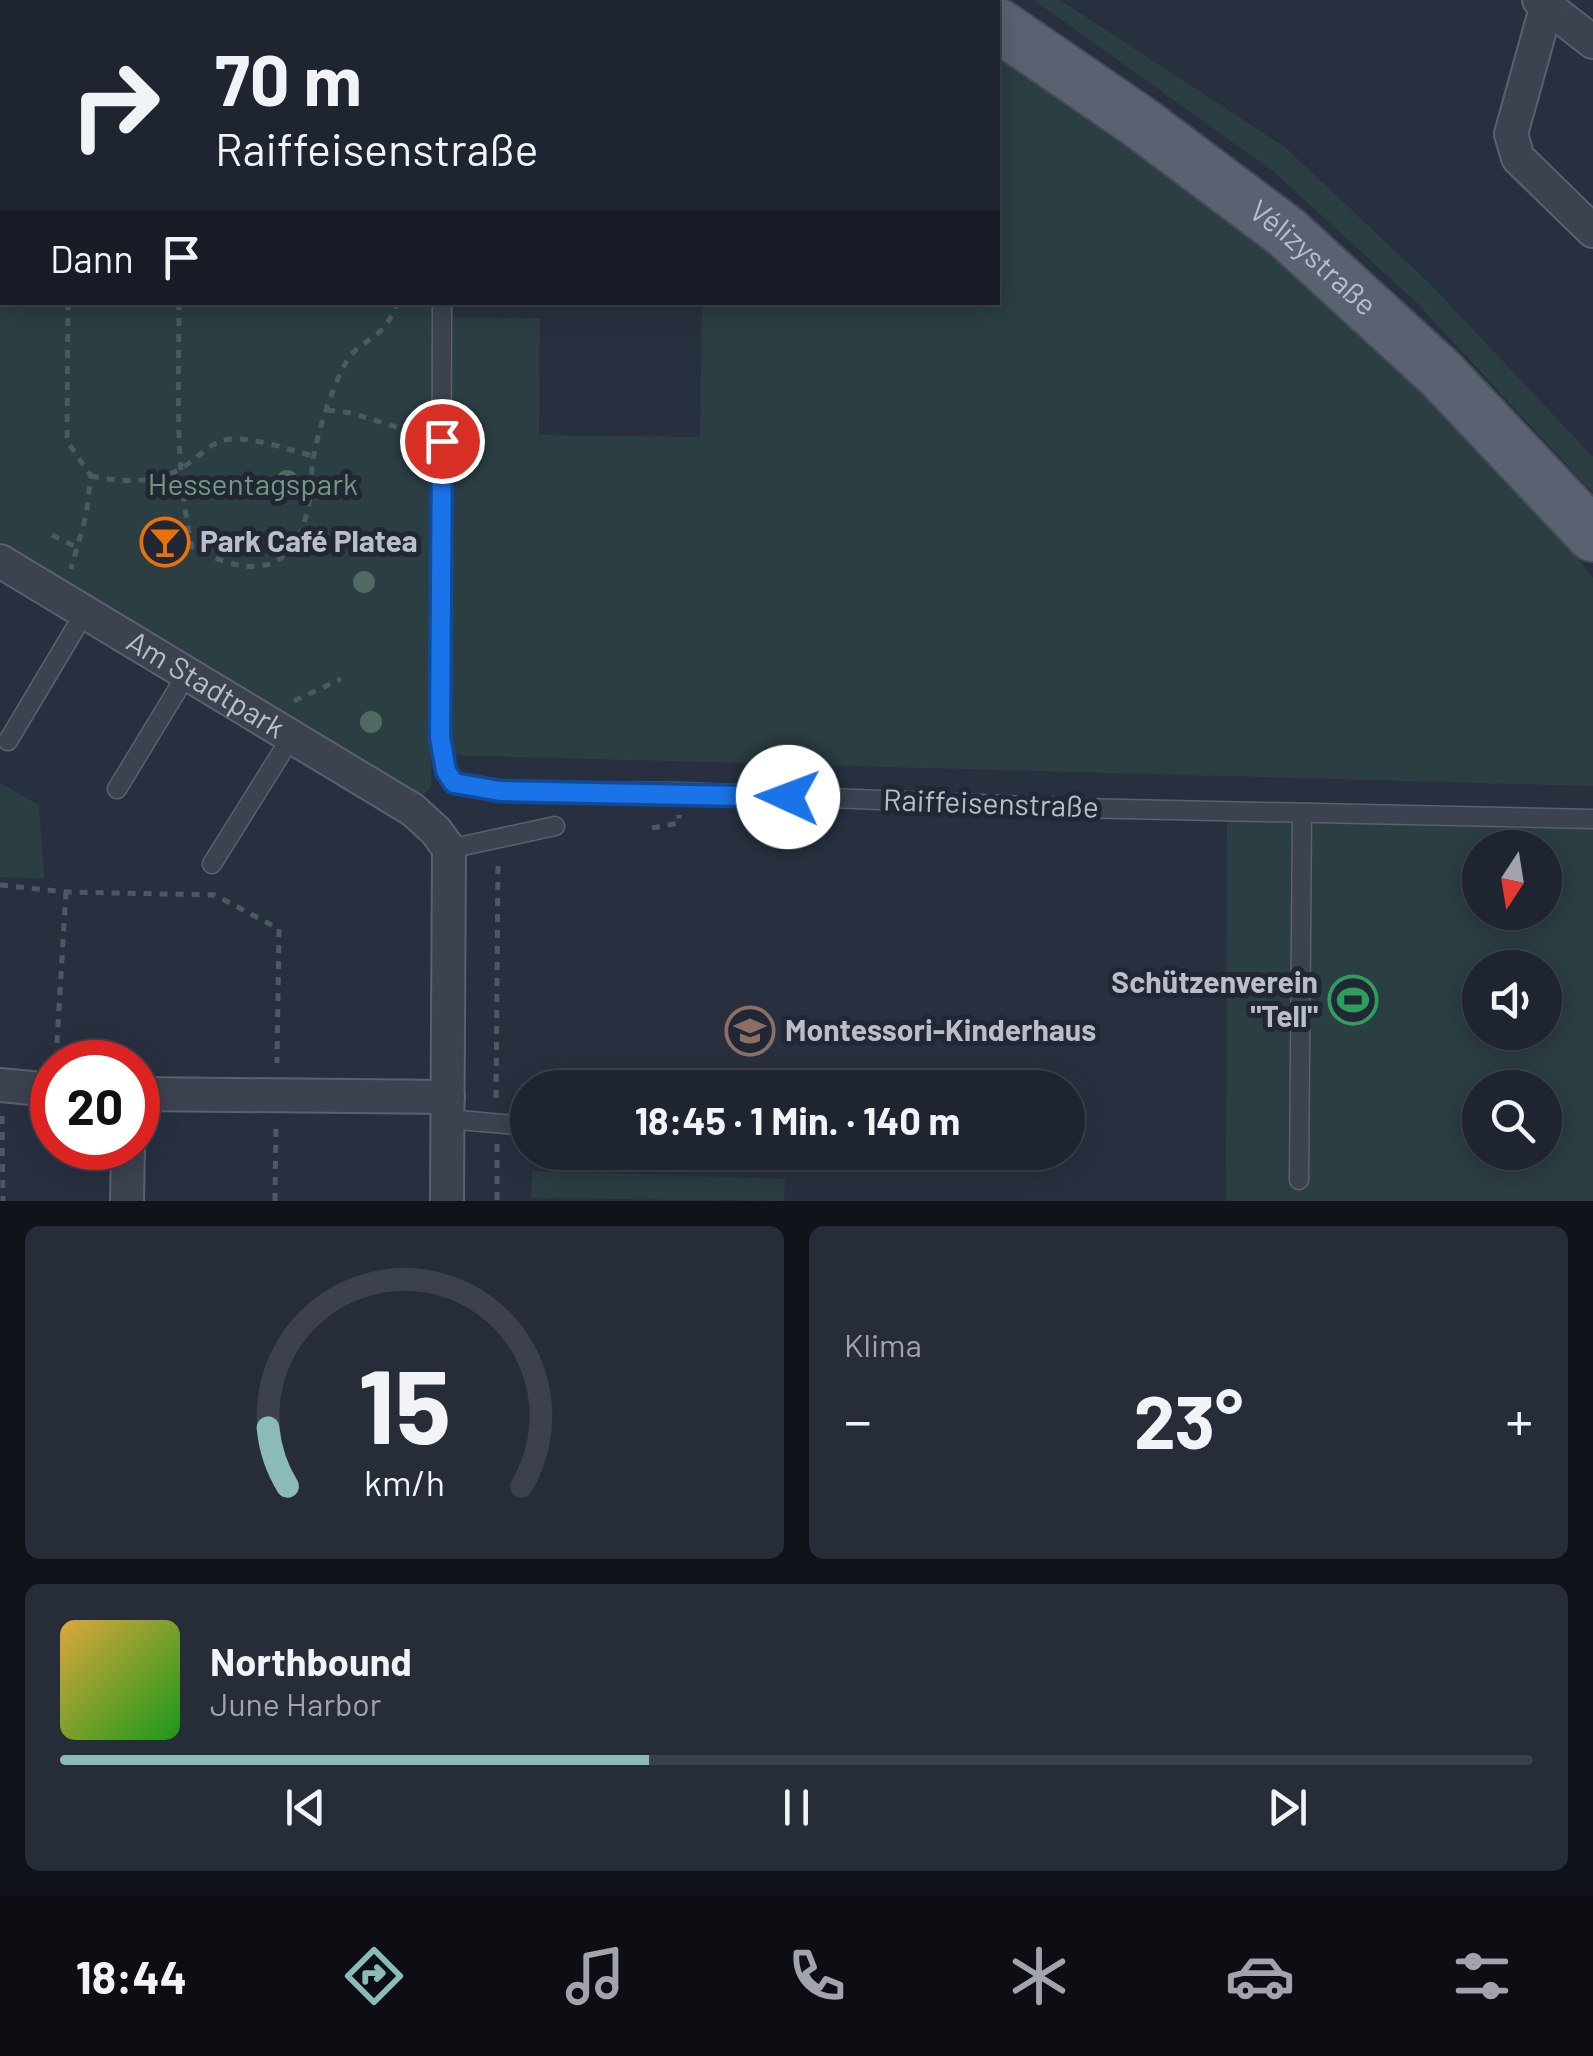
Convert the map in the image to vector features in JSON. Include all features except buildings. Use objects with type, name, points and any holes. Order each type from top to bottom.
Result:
[{"type":"main road","name":"Vélizystraße","points":[[1000,26],[1138,120],[1286,232],[1441,374],[1593,535]]},
{"type":"street","points":[[1593,42],[1542,4],[1511,134],[1518,158],[1593,231]]},
{"type":"street","name":"Am Stadtpark","points":[[0,561],[412,810],[436,830],[449,848]]},
{"type":"street","points":[[447,1201],[449,848]]},
{"type":"street","points":[[1,1086],[30,1088]]},
{"type":"street","points":[[160,1094],[276,1096],[447,1108]]},
{"type":"street","points":[[126,1201],[127,1170]]},
{"type":"lane","name":"Raiffeisenstraße","points":[[442,305],[440,737],[446,771],[454,783],[500,791],[680,792],[1593,819]]},
{"type":"lane","points":[[8,740],[71,604]]},
{"type":"lane","points":[[118,789],[187,674]]},
{"type":"lane","points":[[212,864],[279,729]]},
{"type":"lane","points":[[1299,1180],[1302,813]]},
{"type":"lane","points":[[449,848],[555,826]]},
{"type":"lane","points":[[447,1108],[510,1123]]},
{"type":"path","points":[[68,305],[67,441],[91,476],[71,604]]},
{"type":"path","points":[[179,305],[179,470],[181,500],[192,547],[217,561],[253,568],[281,559],[296,546],[310,495],[313,456],[345,364],[358,347],[377,337],[396,305]]},
{"type":"path","points":[[328,410],[352,412],[442,441]]},
{"type":"path","points":[[91,476],[132,481],[157,478],[179,470],[222,441],[252,441],[313,456]]},
{"type":"path","points":[[52,535],[79,548]]},
{"type":"path","points":[[279,729],[276,710],[341,679]]},
{"type":"path","points":[[652,828],[679,823]]},
{"type":"path","points":[[497,1201],[498,839]]},
{"type":"path","points":[[0,885],[66,892],[215,895],[279,929],[275,1201]]},
{"type":"path","points":[[57,1040],[66,892]]},
{"type":"path","points":[[1,1086],[3,1201]]},
{"type":"green space","points":[[1034,0],[1060,0],[1286,148],[1432,286],[1593,457],[1593,493],[1418,304],[1273,171]]},
{"type":"green space","points":[[1000,47],[1263,226],[1564,539],[1593,578],[1593,786],[446,755],[452,317],[540,318],[539,435],[700,437],[702,305],[1000,305]]},
{"type":"green space","name":"Hessentagspark","points":[[0,305],[437,305],[431,788],[419,798],[0,542]]},
{"type":"green space","points":[[0,783],[39,805],[44,879],[0,877]]},
{"type":"green space","name":"Schützenverein \"Tell\"","points":[[1227,819],[1593,829],[1593,1201],[1226,1201]]},
{"type":"green space","points":[[532,1171],[785,1179],[784,1201],[531,1198]]},
{"type":"place","name":"Park Café Platea","points":[[165,542]]},
{"type":"place","name":"Schützenverein \"Tell\"","points":[[1353,1000]]},
{"type":"place","name":"Montessori-Kinderhaus","points":[[750,1031]]},
{"type":"route","points":[[442,441],[440,737],[446,771],[454,783],[500,791],[788,797]]}]
